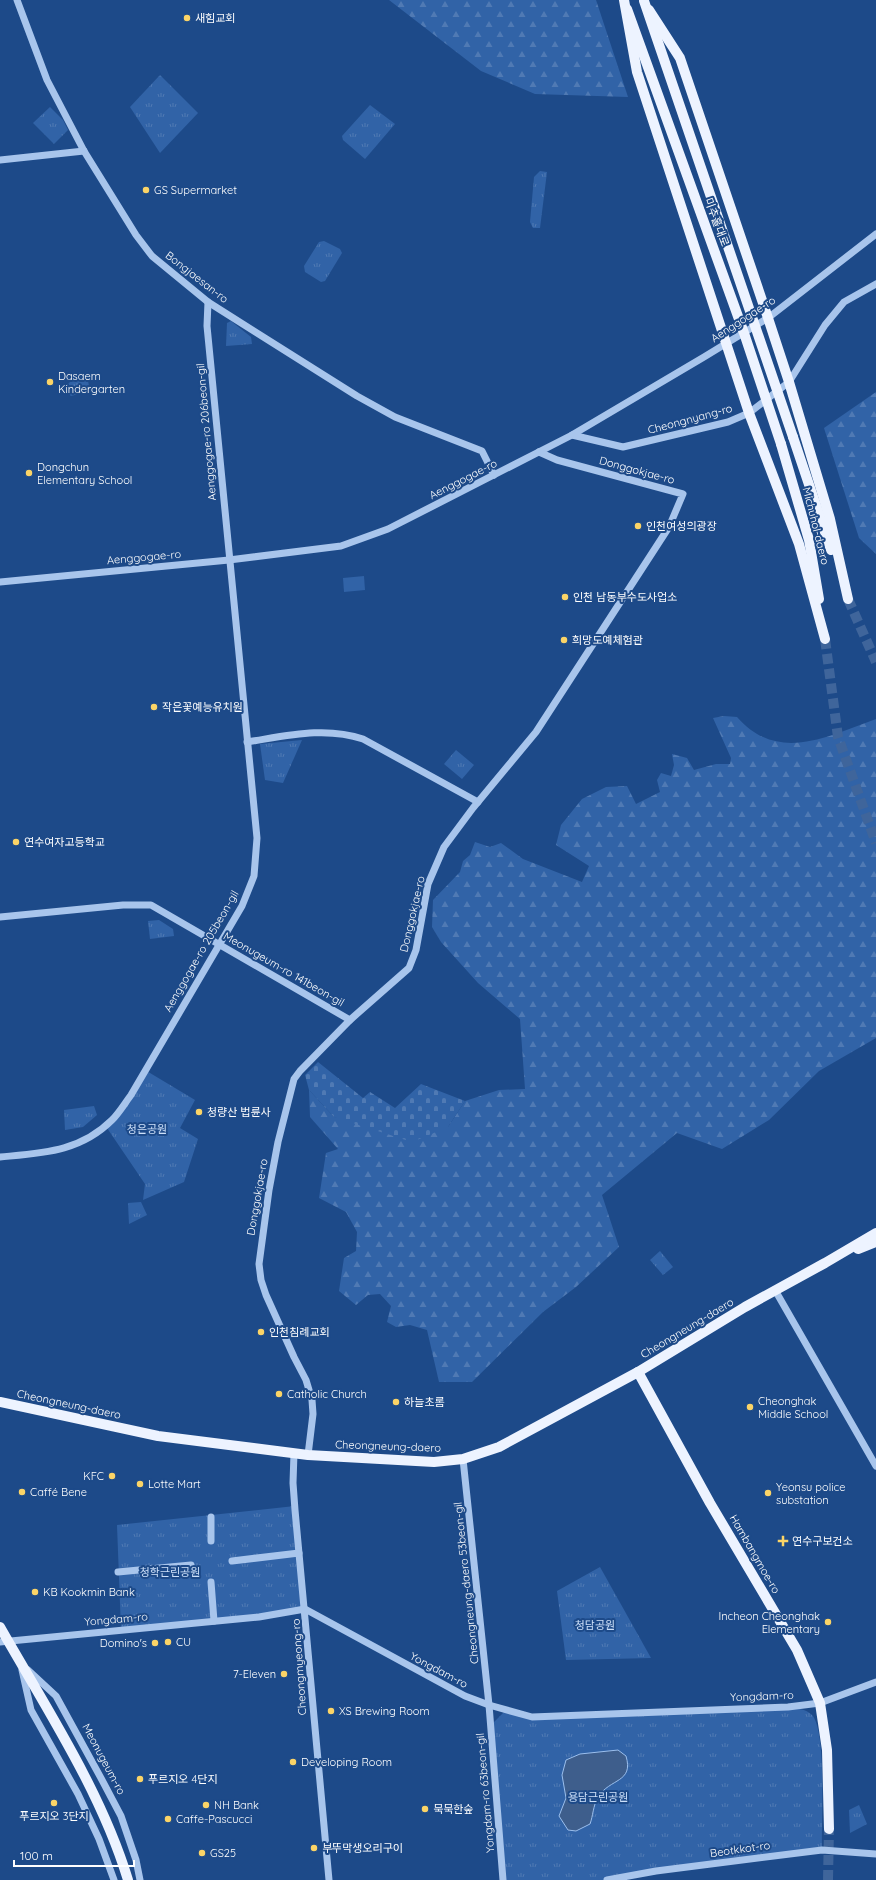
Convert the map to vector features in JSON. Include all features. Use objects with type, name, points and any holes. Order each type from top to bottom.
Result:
[{"type":"main road","points":[[643,1],[680,58],[789,382]]},
{"type":"main road","name":"미추홀대로","points":[[643,1],[793,437]]},
{"type":"main road","points":[[626,5],[637,72],[749,414]]},
{"type":"main road","name":"미추홀대로","points":[[626,5],[744,333],[781,444]]},
{"type":"main road","name":"Michuhol-daero","points":[[789,382],[830,519],[848,599],[793,437]]},
{"type":"main road","name":"Michuhol-daero","points":[[749,414],[799,544],[825,639],[811,547],[781,444]]},
{"type":"main road","points":[[825,1263],[876,1227]]},
{"type":"main road","points":[[825,1263],[876,1233]]},
{"type":"main road","points":[[825,1263],[876,1242]]},
{"type":"main road","points":[[825,1263],[876,1248]]},
{"type":"main road","name":"Cheongneung-daero","points":[[0,1402],[158,1436],[294,1453],[434,1462],[464,1459],[499,1447],[638,1372],[775,1290],[825,1263]]},
{"type":"main road","name":"Hambangmoe-ro","points":[[638,1372],[710,1502],[797,1650],[820,1704],[827,1750],[829,1829]]},
{"type":"main road","name":"Meonugeum-ro","points":[[0,1627],[4,1642],[21,1664],[91,1787],[106,1818],[128,1880]]},
{"type":"street","name":"Bongjaesan-ro","points":[[17,0],[47,80],[84,151],[136,235],[152,256],[208,302],[357,396],[395,417],[482,451],[494,475]]},
{"type":"street","points":[[0,160],[84,151]]},
{"type":"street","name":"Aenggogae-ro","points":[[0,582],[229,560],[341,546],[388,529],[572,434],[727,343],[768,318],[876,234]]},
{"type":"street","name":"Cheongnyang-ro","points":[[572,434],[623,447],[728,422],[749,414],[789,382],[825,325],[844,302],[876,284]]},
{"type":"street","name":"Aenggogae-ro 206beon-gil","points":[[208,302],[207,326],[229,560]]},
{"type":"street","name":"Donggokjae-ro","points":[[308,1454],[313,1414],[312,1400],[306,1380],[284,1336],[261,1280],[260,1249],[278,1142],[294,1079],[350,1020],[409,968],[416,950],[428,884],[444,847],[478,802],[536,732],[669,527],[683,494],[557,460],[539,452]]},
{"type":"street","name":"Aenggogae-ro 205beon-gil","points":[[0,1157],[57,1151],[87,1138],[112,1120],[130,1095],[242,906],[254,876],[257,838],[229,560]]},
{"type":"street","points":[[247,742],[312,732],[348,734],[363,739],[478,802]]},
{"type":"street","name":"Meonugeum-ro 141beon-gil","points":[[0,916],[123,905],[151,905],[350,1020]]},
{"type":"street","points":[[775,1290],[876,1466]]},
{"type":"street","name":"Cheongmyeong-ro","points":[[294,1453],[293,1483],[306,1609],[308,1665],[329,1880]]},
{"type":"street","name":"Cheongneung-daero 53beon-gil","points":[[464,1459],[489,1705]]},
{"type":"street","points":[[211,1517],[211,1541]]},
{"type":"street","points":[[232,1561],[300,1553]]},
{"type":"street","points":[[118,1572],[191,1564]]},
{"type":"street","points":[[212,1582],[214,1621]]},
{"type":"street","name":"Yongdam-ro","points":[[4,1642],[259,1617],[306,1609],[424,1675],[465,1696],[489,1705],[532,1717],[788,1707],[820,1704],[876,1682]]},
{"type":"street","name":"Meonugeum-ro","points":[[21,1664],[31,1710],[82,1801],[99,1838],[114,1880]]},
{"type":"street","name":"Meonugeum-ro","points":[[21,1664],[56,1696],[121,1816],[136,1860],[140,1880]]},
{"type":"street","name":"Yongdam-ro 63beon-gil","points":[[489,1705],[503,1880]]},
{"type":"street","name":"Beotkkot-ro","points":[[608,1880],[656,1871],[822,1850],[876,1854]]},
{"type":"green space","points":[[389,0],[596,0],[628,97],[535,94],[481,71]]},
{"type":"green space","points":[[160,75],[198,113],[160,153],[130,107]]},
{"type":"green space","points":[[370,105],[395,124],[365,159],[343,140],[342,136]]},
{"type":"green space","points":[[50,107],[63,120],[68,130],[54,144],[33,123]]},
{"type":"green space","points":[[540,171],[547,172],[540,228],[533,228],[530,222],[534,177]]},
{"type":"green space","points":[[324,241],[340,249],[342,253],[325,281],[321,282],[305,272],[304,266],[319,242]]},
{"type":"green space","points":[[231,321],[251,337],[252,344],[226,346],[227,323]]},
{"type":"green space","points":[[80,372],[88,381],[90,391],[71,396],[63,389]]},
{"type":"green space","points":[[876,392],[876,554],[859,538],[824,428]]},
{"type":"green space","points":[[364,576],[365,590],[344,592],[343,578]]},
{"type":"green space","points":[[724,716],[737,717],[753,731],[769,740],[786,743],[804,742],[822,738],[876,719],[876,1038],[819,1071],[769,1120],[722,1149],[677,1133],[602,1195],[619,1247],[576,1287],[543,1312],[472,1382],[439,1382],[427,1330],[410,1325],[396,1327],[387,1322],[391,1306],[380,1294],[368,1295],[356,1305],[339,1291],[344,1258],[356,1251],[357,1232],[346,1212],[319,1198],[326,1153],[338,1149],[310,1117],[309,1090],[334,1117],[448,1127],[465,1101],[499,1090],[525,1089],[520,1019],[478,983],[441,942],[432,927],[433,900],[460,872],[463,861],[470,855],[475,842],[490,847],[501,843],[523,859],[582,882],[589,866],[556,845],[561,825],[582,799],[606,787],[627,786],[636,804],[660,792],[657,780],[661,773],[671,776],[674,765],[672,754],[687,758],[694,770],[716,764],[730,764],[731,758],[713,718]]},
{"type":"green space","points":[[302,740],[283,783],[265,780],[260,744]]},
{"type":"green space","points":[[456,750],[474,765],[462,779],[444,764]]},
{"type":"green space","points":[[159,920],[173,929],[174,936],[150,939],[148,921]]},
{"type":"green space","points":[[318,1062],[363,1098],[370,1092],[395,1108],[421,1084],[465,1101],[448,1127],[412,1142],[334,1117],[309,1090],[305,1075]]},
{"type":"green space","name":"청은공원","points":[[145,1070],[195,1100],[180,1128],[198,1139],[184,1182],[143,1200],[145,1184],[105,1125],[112,1120]]},
{"type":"green space","points":[[94,1106],[97,1115],[83,1127],[65,1130],[64,1110]]},
{"type":"green space","points":[[141,1202],[147,1215],[129,1224],[128,1203]]},
{"type":"green space","points":[[660,1251],[673,1267],[663,1275],[650,1260]]},
{"type":"green space","name":"청학근린공원","points":[[295,1506],[305,1609],[121,1629],[117,1525]]},
{"type":"green space","name":"청담공원","points":[[600,1567],[651,1658],[566,1660],[557,1591]]},
{"type":"green space","name":"용담근린공원","points":[[788,1707],[807,1711],[812,1715],[817,1724],[820,1739],[822,1779],[822,1850],[607,1880],[504,1880],[491,1725],[506,1710],[529,1716]]},
{"type":"green space","points":[[859,1805],[867,1824],[850,1833],[849,1810]]},
{"type":"shaded area","points":[[618,1750],[626,1756],[628,1765],[624,1776],[609,1786],[598,1797],[590,1824],[576,1831],[568,1830],[559,1816],[566,1798],[562,1775],[566,1760],[580,1754]]},
{"type":"tunnel","points":[[848,599],[876,662]]},
{"type":"tunnel","points":[[825,639],[838,737],[876,843]]},
{"type":"tunnel","points":[[828,1880],[829,1829]]},
{"type":"place","name":"새힘교회","points":[[187,18]]},
{"type":"place","name":"GS Supermarket","points":[[146,190]]},
{"type":"place","name":"Dasaem Kindergarten","points":[[50,382]]},
{"type":"place","name":"Dongchun Elementary School","points":[[29,473]]},
{"type":"place","name":"인천여성의광장","points":[[638,526]]},
{"type":"place","name":"인천 남동부수도사업소","points":[[565,597]]},
{"type":"place","name":"희망도예체험관","points":[[564,640]]},
{"type":"place","name":"작은꽃예능유치원","points":[[154,707]]},
{"type":"place","name":"연수여자고등학교","points":[[16,842]]},
{"type":"place","name":"청량산 법륜사","points":[[199,1112]]},
{"type":"place","name":"인천침례교회","points":[[261,1332]]},
{"type":"place","name":"Catholic Church","points":[[279,1394]]},
{"type":"place","name":"하늘초롬","points":[[396,1402]]},
{"type":"place","name":"Cheonghak Middle School","points":[[750,1407]]},
{"type":"place","name":"KFC","points":[[112,1476]]},
{"type":"place","name":"Lotte Mart","points":[[140,1484]]},
{"type":"place","name":"Caffé Bene","points":[[22,1492]]},
{"type":"place","name":"Yeonsu police substation","points":[[768,1493]]},
{"type":"place","name":"연수구보건소","points":[[783,1541]]},
{"type":"place","name":"KB Kookmin Bank","points":[[35,1592]]},
{"type":"place","name":"Incheon Cheonghak Elementary","points":[[828,1622]]},
{"type":"place","name":"CU","points":[[168,1642]]},
{"type":"place","name":"Domino's","points":[[155,1643]]},
{"type":"place","name":"7-Eleven","points":[[284,1674]]},
{"type":"place","name":"XS Brewing Room","points":[[331,1711]]},
{"type":"place","name":"Developing Room","points":[[293,1762]]},
{"type":"place","name":"푸르지오 4단지","points":[[140,1779]]},
{"type":"place","name":"푸르지오 3단지","points":[[54,1803]]},
{"type":"place","name":"NH Bank","points":[[206,1805]]},
{"type":"place","name":"묵묵한숲","points":[[425,1809]]},
{"type":"place","name":"Caffe-Pascucci","points":[[168,1819]]},
{"type":"place","name":"부뚜막생오리구이","points":[[314,1848]]},
{"type":"place","name":"GS25","points":[[202,1853]]}]
